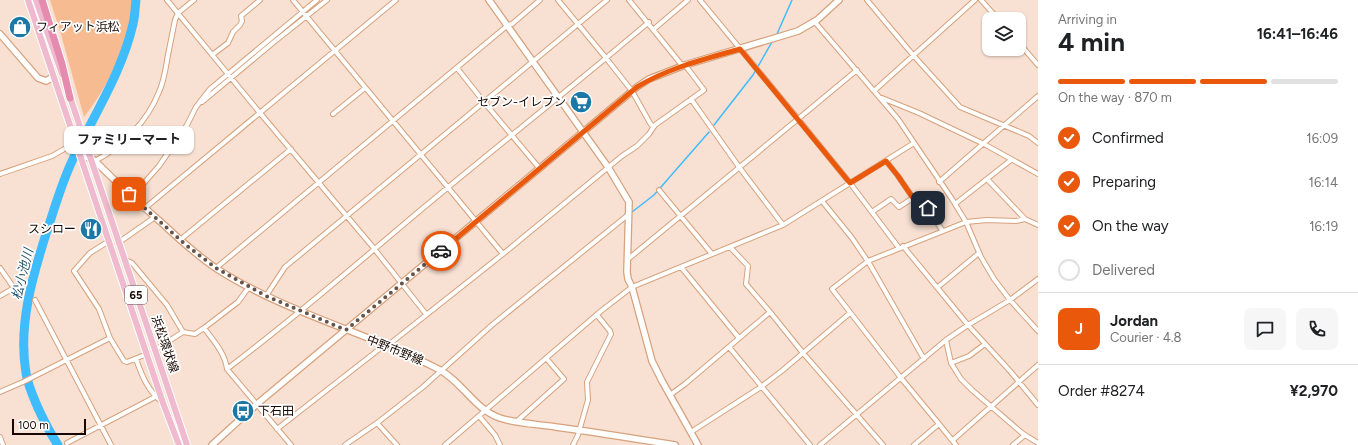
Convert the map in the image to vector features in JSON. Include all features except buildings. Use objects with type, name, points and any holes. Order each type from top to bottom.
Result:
[{"type":"highway","points":[[42,0],[62,64],[70,98]]},
{"type":"main road","name":"65","points":[[24,0],[37,26]]},
{"type":"main road","name":"浜松環状線","points":[[28,0],[163,403],[179,445]]},
{"type":"main road","name":"浜松環状線","points":[[36,0],[85,144],[92,159],[118,243],[187,445]]},
{"type":"street","points":[[167,0],[375,250],[426,314]]},
{"type":"street","points":[[80,156],[92,159],[126,140],[136,129],[152,107],[161,85],[167,66],[175,20],[178,13],[194,0]]},
{"type":"street","points":[[212,55],[228,43],[233,32],[242,21],[241,16],[260,0]]},
{"type":"street","points":[[293,0],[503,254]]},
{"type":"street","points":[[129,194],[144,183],[159,166],[187,126],[196,107],[210,89],[270,37],[317,0]]},
{"type":"street","points":[[196,107],[327,0]]},
{"type":"street","points":[[145,208],[396,0]]},
{"type":"street","points":[[490,0],[608,167],[629,202],[627,272],[652,361],[698,445]]},
{"type":"street","points":[[216,268],[540,0]]},
{"type":"street","points":[[558,0],[632,91],[654,127]]},
{"type":"street","points":[[266,296],[285,267],[607,0]]},
{"type":"street","points":[[277,429],[382,347],[387,346],[503,254],[608,167],[637,146],[654,127],[704,90],[685,65],[681,64],[649,22],[629,0]]},
{"type":"street","points":[[654,29],[688,0]]},
{"type":"street","points":[[700,0],[901,247],[938,287],[968,325],[1038,405]]},
{"type":"street","points":[[212,445],[257,404],[632,91],[649,80],[685,65],[798,31],[814,22],[839,0]]},
{"type":"street","points":[[867,0],[913,55],[960,107],[1028,136],[1038,144]]},
{"type":"street","points":[[875,90],[976,0]]},
{"type":"street","points":[[981,0],[992,12]]},
{"type":"street","points":[[228,369],[357,263],[375,250],[410,219],[649,22]]},
{"type":"street","points":[[814,22],[875,90],[898,119],[966,222],[994,279],[1010,300],[1038,331]]},
{"type":"street","points":[[0,34],[38,78],[42,81],[46,81],[53,77]]},
{"type":"street","points":[[1026,51],[1038,65]]},
{"type":"street","points":[[457,68],[540,169]]},
{"type":"street","points":[[627,260],[857,70]]},
{"type":"street","points":[[333,114],[365,88]]},
{"type":"street","points":[[939,182],[1038,96]]},
{"type":"street","points":[[881,97],[919,113],[984,144],[1038,174]]},
{"type":"street","points":[[691,99],[782,225]]},
{"type":"street","points":[[445,445],[596,315],[632,288],[782,225],[914,143]]},
{"type":"street","points":[[0,174],[52,156],[76,144]]},
{"type":"street","points":[[180,240],[291,149]]},
{"type":"street","name":"中野市野線","points":[[92,159],[180,240],[216,268],[266,296],[416,358],[441,370],[485,411],[501,419],[579,430],[651,443],[675,445]]},
{"type":"street","points":[[955,204],[1012,160]]},
{"type":"street","points":[[886,161],[913,198],[924,203],[942,230]]},
{"type":"street","points":[[987,179],[1025,219],[1038,225]]},
{"type":"street","points":[[659,190],[712,254]]},
{"type":"street","points":[[872,212],[892,199],[898,207],[913,198]]},
{"type":"street","points":[[822,201],[852,238],[868,261],[924,359]]},
{"type":"street","points":[[346,445],[423,387],[492,326],[629,213]]},
{"type":"street","points":[[118,243],[155,217]]},
{"type":"street","points":[[956,445],[901,378],[832,289],[868,261],[942,230],[966,222],[987,220],[1016,221],[1025,219]]},
{"type":"street","points":[[109,241],[90,253],[74,271],[99,309],[110,338],[124,361],[126,362],[136,359],[147,354]]},
{"type":"street","points":[[730,248],[748,266],[746,284],[883,445]]},
{"type":"street","points":[[938,287],[980,253]]},
{"type":"street","points":[[124,259],[132,263],[167,304],[183,332]]},
{"type":"street","points":[[681,267],[739,338]]},
{"type":"street","points":[[0,268],[14,288],[0,296]]},
{"type":"street","points":[[820,445],[946,340],[1010,300],[1038,279]]},
{"type":"street","points":[[155,350],[183,332],[195,334],[238,302],[250,287]]},
{"type":"street","points":[[35,300],[111,445]]},
{"type":"street","points":[[670,395],[770,312]]},
{"type":"street","points":[[691,432],[761,387],[850,313]]},
{"type":"street","points":[[573,445],[589,396],[587,382],[611,334],[596,315]]},
{"type":"street","points":[[204,328],[224,357],[228,369],[291,445]]},
{"type":"street","points":[[0,392],[30,379],[110,338]]},
{"type":"street","points":[[946,340],[951,363],[961,379],[990,407],[1025,435],[1038,443]]},
{"type":"street","points":[[951,363],[969,356],[985,344]]},
{"type":"street","points":[[729,347],[810,445]]},
{"type":"street","points":[[516,422],[564,379],[546,358]]},
{"type":"street","points":[[136,359],[143,379],[155,397],[163,403]]},
{"type":"street","points":[[953,440],[1038,365]]},
{"type":"street","points":[[67,443],[155,397]]},
{"type":"street","points":[[480,416],[495,435],[500,445]]},
{"type":"street","points":[[377,423],[397,445]]},
{"type":"street","points":[[914,445],[939,424]]},
{"type":"street","points":[[1013,445],[1025,435]]},
{"type":"street","points":[[0,436],[3,445]]},
{"type":"shaded area","points":[[50,0],[134,0],[128,32],[117,62],[94,104],[84,117],[60,31]]},
{"type":"waterway","name":"松小池川","points":[[58,445],[38,408],[27,378],[24,355],[24,338],[28,302],[31,285],[62,185],[74,157],[122,59],[133,24],[136,0]]},
{"type":"waterway","points":[[777,34],[792,0]]},
{"type":"waterway","points":[[714,125],[753,75],[772,42]]},
{"type":"waterway","points":[[632,212],[654,195],[709,132]]},
{"type":"waterway","points":[[491,328],[504,318]]},
{"type":"waterway","points":[[351,443],[373,428]]},
{"type":"way so far","points":[[129,194],[186,245],[216,268],[266,296],[346,330],[441,251]]},
{"type":"place","name":"フィアット浜松","points":[[20,27]]},
{"type":"place","name":"セブン-イレブン","points":[[581,102]]},
{"type":"place","name":"ファミリーマート","points":[[129,194]]},
{"type":"place","name":"スシロー","points":[[91,229]]},
{"type":"place","name":"下石田","points":[[243,411]]},
{"type":"route","points":[[441,251],[637,87],[649,80],[685,65],[740,49],[850,183],[886,161],[913,198],[924,203],[928,208]]}]
